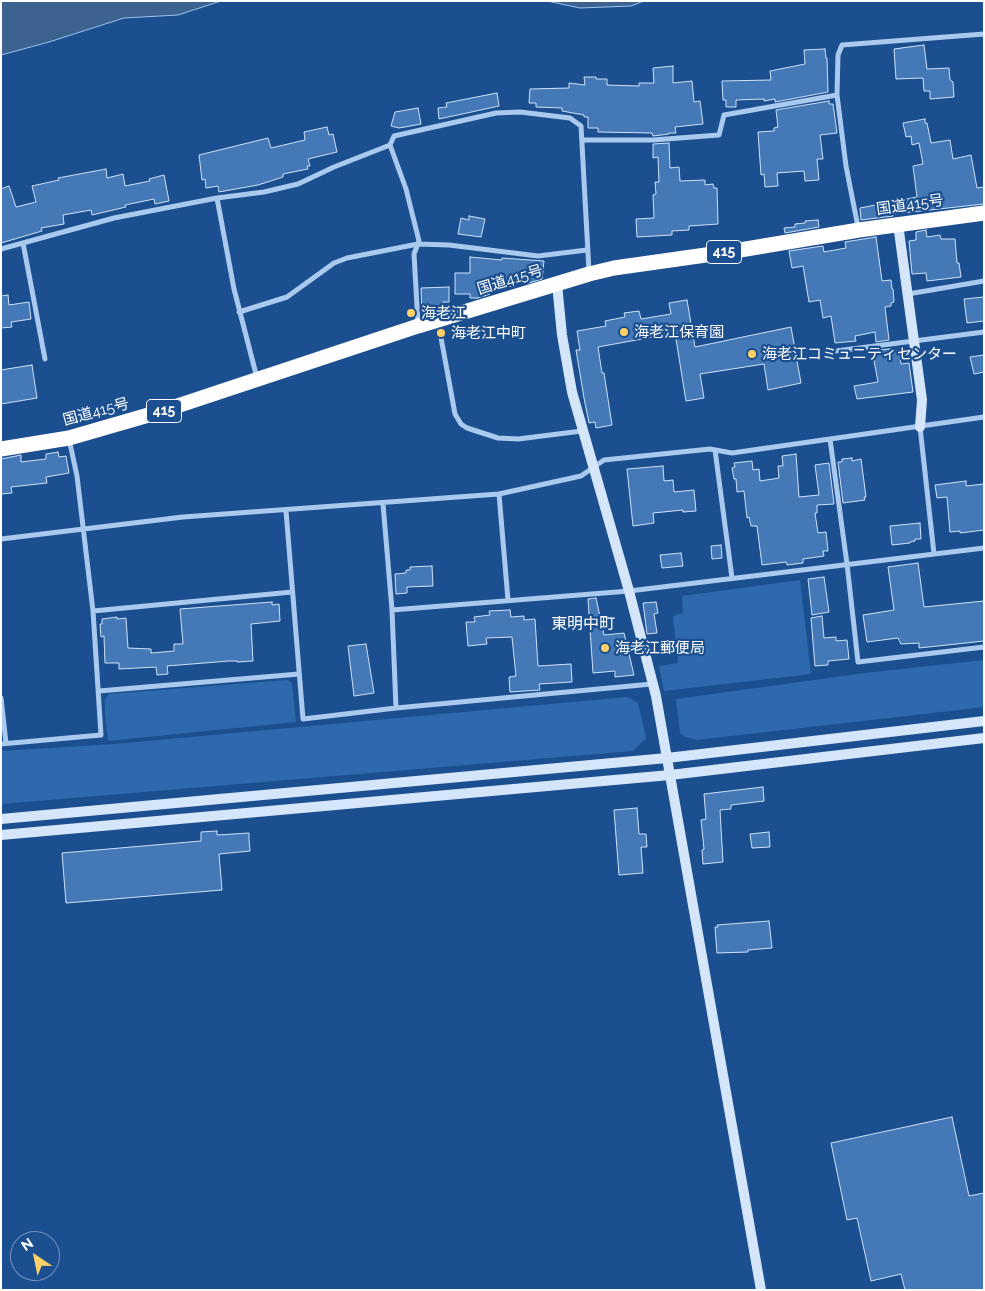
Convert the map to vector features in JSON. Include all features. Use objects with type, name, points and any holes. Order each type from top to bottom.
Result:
[{"type":"highway","name":"国道415号","points":[[1,449],[69,438],[159,412],[418,326],[589,274],[614,268],[734,251],[859,230],[984,213]]},
{"type":"street","points":[[859,230],[846,166],[837,95],[838,55],[842,45],[984,34]]},
{"type":"street","points":[[583,140],[653,140],[719,135],[724,116],[837,95]]},
{"type":"street","points":[[418,326],[414,254],[419,240],[406,189],[390,145],[394,136],[496,113],[520,112],[570,118],[581,126],[583,140],[589,274]]},
{"type":"street","points":[[1,249],[114,218],[217,198],[264,192],[298,184],[334,167],[390,145]]},
{"type":"street","points":[[217,198],[234,289],[257,380]]},
{"type":"street","points":[[898,224],[922,400],[921,420],[934,554]]},
{"type":"street","points":[[22,243],[45,359]]},
{"type":"street","points":[[240,312],[287,297],[334,263],[347,258],[418,244],[448,245],[538,256],[587,250]]},
{"type":"street","points":[[907,294],[984,281]]},
{"type":"street","points":[[556,284],[570,383],[582,431],[629,591],[653,684],[761,1290]]},
{"type":"street","points":[[438,321],[455,414],[461,424],[467,428],[498,438],[518,439],[582,431]]},
{"type":"street","points":[[836,351],[984,332]]},
{"type":"street","points":[[1,539],[183,517],[383,504],[499,494],[581,476],[604,460],[710,448],[732,453],[830,439],[921,420],[984,417]]},
{"type":"street","points":[[1,698],[4,743],[101,735],[93,611],[77,476],[69,438]]},
{"type":"street","points":[[830,439],[858,662],[984,647]]},
{"type":"street","points":[[715,450],[732,578]]},
{"type":"street","points":[[499,494],[508,600]]},
{"type":"street","points":[[383,504],[392,610],[396,708]]},
{"type":"street","points":[[286,511],[303,719],[396,708],[653,684]]},
{"type":"street","points":[[392,610],[629,591],[984,548]]},
{"type":"street","points":[[93,611],[292,592]]},
{"type":"street","points":[[99,691],[298,674]]},
{"type":"street","points":[[1,819],[667,758],[984,721]]},
{"type":"street","points":[[1,835],[670,775],[984,738]]},
{"type":"shaded area","points":[[1,1],[221,1],[178,15],[124,18],[1,55]]},
{"type":"shaded area","points":[[547,1],[644,1],[631,6],[580,8]]},
{"type":"shaded area","points":[[800,580],[811,674],[664,691],[659,666],[678,663],[673,616],[683,613],[682,596]]},
{"type":"shaded area","points":[[984,660],[984,707],[697,740],[685,737],[680,733],[676,699],[865,673]]},
{"type":"shaded area","points":[[287,680],[292,683],[296,722],[108,741],[105,700],[109,694]]},
{"type":"shaded area","points":[[627,697],[638,703],[646,738],[633,751],[1,804],[1,751],[114,744]]},
{"type":"building","points":[[924,45],[927,69],[949,68],[950,80],[953,82],[954,97],[930,99],[930,91],[924,91],[923,78],[896,79],[894,49]]},
{"type":"building","points":[[825,49],[828,92],[775,102],[775,99],[764,101],[764,99],[736,100],[736,107],[726,107],[726,100],[723,100],[722,81],[771,80],[770,71],[805,64],[804,50]]},
{"type":"building","points":[[673,66],[673,83],[692,81],[694,102],[700,101],[703,124],[675,127],[676,133],[653,136],[652,133],[598,132],[598,128],[588,128],[588,117],[584,117],[584,115],[562,111],[562,108],[536,107],[536,103],[529,103],[530,89],[569,88],[569,83],[585,85],[584,77],[607,79],[607,85],[639,86],[639,83],[654,83],[653,68]]},
{"type":"building","points":[[497,93],[499,106],[439,119],[438,108],[447,107],[446,103]]},
{"type":"building","points":[[829,101],[829,104],[833,104],[837,133],[820,135],[823,159],[817,159],[819,180],[805,181],[804,171],[777,173],[778,186],[765,187],[764,174],[761,175],[758,132],[774,131],[774,128],[778,127],[776,110]]},
{"type":"building","points":[[418,108],[421,124],[399,128],[391,126],[395,112]]},
{"type":"building","points":[[925,119],[931,143],[950,140],[953,159],[971,155],[977,188],[984,187],[984,204],[893,214],[893,216],[861,220],[860,208],[917,197],[913,166],[923,164],[919,143],[912,145],[911,136],[906,137],[903,123]]},
{"type":"building","points":[[327,127],[329,135],[333,134],[337,152],[308,159],[310,166],[307,166],[308,169],[283,174],[283,177],[258,185],[219,192],[218,186],[206,188],[205,179],[202,180],[199,155],[268,138],[271,148],[305,140],[304,132]]},
{"type":"building","points":[[669,143],[670,168],[679,167],[680,181],[705,180],[705,185],[713,184],[714,188],[717,188],[718,224],[689,226],[689,230],[672,231],[672,235],[637,237],[636,219],[654,218],[653,195],[656,194],[655,182],[659,182],[658,157],[653,158],[653,144]]},
{"type":"building","points":[[106,169],[107,178],[123,174],[125,186],[150,181],[149,179],[164,175],[169,201],[155,204],[154,199],[92,215],[91,210],[63,215],[64,224],[41,228],[42,231],[1,243],[1,189],[9,186],[16,207],[36,202],[32,186],[59,180],[58,178]]},
{"type":"building","points":[[469,216],[485,219],[481,237],[458,234],[461,218],[469,220]]},
{"type":"building","points":[[818,220],[819,227],[785,233],[784,228],[795,227],[795,224],[805,223],[805,221]]},
{"type":"building","points":[[926,230],[927,237],[940,235],[941,239],[955,239],[957,263],[959,263],[961,277],[927,281],[926,273],[912,274],[909,241],[916,240],[916,232]]},
{"type":"building","points":[[876,237],[882,281],[891,280],[893,289],[894,302],[891,303],[891,306],[885,307],[889,340],[876,342],[875,332],[855,336],[856,341],[835,343],[831,316],[823,318],[820,300],[809,302],[803,266],[792,268],[789,251],[823,246],[824,252],[846,248],[845,242]]},
{"type":"building","points":[[470,257],[544,261],[542,279],[529,283],[516,280],[515,287],[494,284],[493,291],[490,291],[490,294],[478,298],[470,298],[470,294],[455,294],[455,273],[470,273]]},
{"type":"building","points":[[449,287],[449,302],[443,302],[444,307],[439,307],[439,310],[422,312],[421,288]]},
{"type":"building","points":[[8,295],[9,305],[29,302],[31,319],[11,322],[12,327],[1,328],[1,296]]},
{"type":"building","points":[[984,297],[984,321],[967,323],[964,299]]},
{"type":"building","points":[[687,300],[695,347],[791,327],[801,383],[768,390],[764,364],[700,374],[704,398],[686,401],[675,333],[598,347],[612,425],[596,428],[595,422],[589,423],[576,350],[580,350],[577,331],[606,326],[605,321],[625,317],[624,313],[639,311],[641,319],[671,314],[669,303]]},
{"type":"building","points":[[890,349],[899,351],[901,364],[909,363],[913,392],[857,399],[854,386],[878,382],[873,355],[877,354],[876,350]]},
{"type":"building","points":[[984,355],[984,372],[974,374],[970,357]]},
{"type":"building","points":[[32,365],[37,398],[1,404],[1,370]]},
{"type":"building","points":[[58,452],[59,457],[66,456],[69,473],[46,477],[47,483],[11,487],[12,493],[1,494],[1,459],[21,455],[21,462],[46,459],[46,454]]},
{"type":"building","points":[[796,454],[799,497],[819,495],[815,465],[829,463],[834,504],[817,505],[817,513],[815,513],[818,533],[826,532],[828,551],[823,551],[824,556],[803,559],[803,563],[787,565],[786,562],[762,565],[757,526],[751,526],[749,517],[747,518],[744,491],[737,492],[736,479],[734,479],[732,468],[735,467],[734,463],[752,461],[753,470],[759,469],[760,481],[779,478],[778,466],[783,466],[782,456]]},
{"type":"building","points":[[852,458],[852,461],[861,459],[866,497],[864,497],[865,500],[843,503],[838,462],[842,462],[842,459]]},
{"type":"building","points":[[663,466],[664,481],[673,480],[674,492],[694,490],[696,511],[683,512],[683,510],[653,513],[654,523],[633,526],[627,469]]},
{"type":"building","points":[[966,481],[966,486],[984,484],[984,530],[960,533],[960,531],[950,532],[947,497],[937,498],[935,485]]},
{"type":"building","points":[[920,523],[921,539],[915,539],[915,541],[910,543],[892,545],[890,526]]},
{"type":"building","points":[[721,545],[722,558],[712,559],[711,546]]},
{"type":"building","points":[[681,553],[683,566],[662,568],[660,555]]},
{"type":"building","points":[[918,563],[924,607],[984,601],[984,641],[919,648],[919,643],[901,644],[898,638],[867,642],[863,615],[894,610],[888,567]]},
{"type":"building","points":[[432,566],[433,586],[407,587],[407,593],[396,594],[395,574],[406,573],[406,570],[410,570],[410,567]]},
{"type":"building","points":[[824,577],[829,612],[812,615],[808,579]]},
{"type":"building","points":[[596,598],[604,635],[624,633],[634,675],[615,677],[615,671],[593,673],[588,599]]},
{"type":"building","points":[[272,602],[272,605],[279,604],[280,621],[251,624],[253,661],[167,666],[168,674],[157,675],[156,667],[119,669],[119,663],[105,663],[104,636],[101,637],[100,624],[102,624],[102,619],[126,618],[128,648],[151,649],[151,653],[174,651],[174,644],[183,644],[180,609]]},
{"type":"building","points":[[656,602],[658,613],[654,614],[657,633],[647,634],[643,603]]},
{"type":"building","points":[[510,610],[511,617],[524,616],[524,620],[535,619],[538,666],[571,664],[572,682],[539,684],[540,690],[510,692],[509,677],[516,676],[512,637],[486,638],[487,644],[468,646],[466,622],[475,622],[474,617],[490,615],[489,611]]},
{"type":"building","points":[[822,616],[824,638],[836,637],[836,641],[847,640],[849,659],[828,661],[828,665],[815,666],[811,618]]},
{"type":"building","points":[[366,644],[374,693],[354,696],[348,646]]},
{"type":"building","points":[[763,787],[764,801],[731,805],[731,809],[720,810],[723,862],[703,864],[702,850],[704,849],[701,820],[706,819],[704,794]]},
{"type":"building","points":[[637,808],[639,834],[646,834],[647,847],[641,847],[643,873],[619,875],[614,810]]},
{"type":"building","points":[[217,831],[217,835],[249,833],[250,851],[219,854],[222,890],[66,903],[62,853],[201,841],[201,832]]},
{"type":"building","points":[[769,832],[770,847],[752,848],[750,834]]},
{"type":"building","points":[[769,921],[772,948],[748,950],[748,952],[717,953],[715,927],[718,927],[717,925]]},
{"type":"building","points":[[952,1117],[969,1196],[984,1193],[984,1290],[905,1290],[901,1274],[871,1281],[857,1218],[847,1220],[831,1143]]},
{"type":"place","name":"海老江","points":[[411,313]]},
{"type":"place","name":"海老江保育園","points":[[624,332]]},
{"type":"place","name":"海老江中町","points":[[441,333]]},
{"type":"place","name":"海老江コミュニティセンター","points":[[752,354]]},
{"type":"place","name":"海老江郵便局","points":[[605,648]]},
{"type":"district","name":"東明中町","points":[[583,624]]}]
